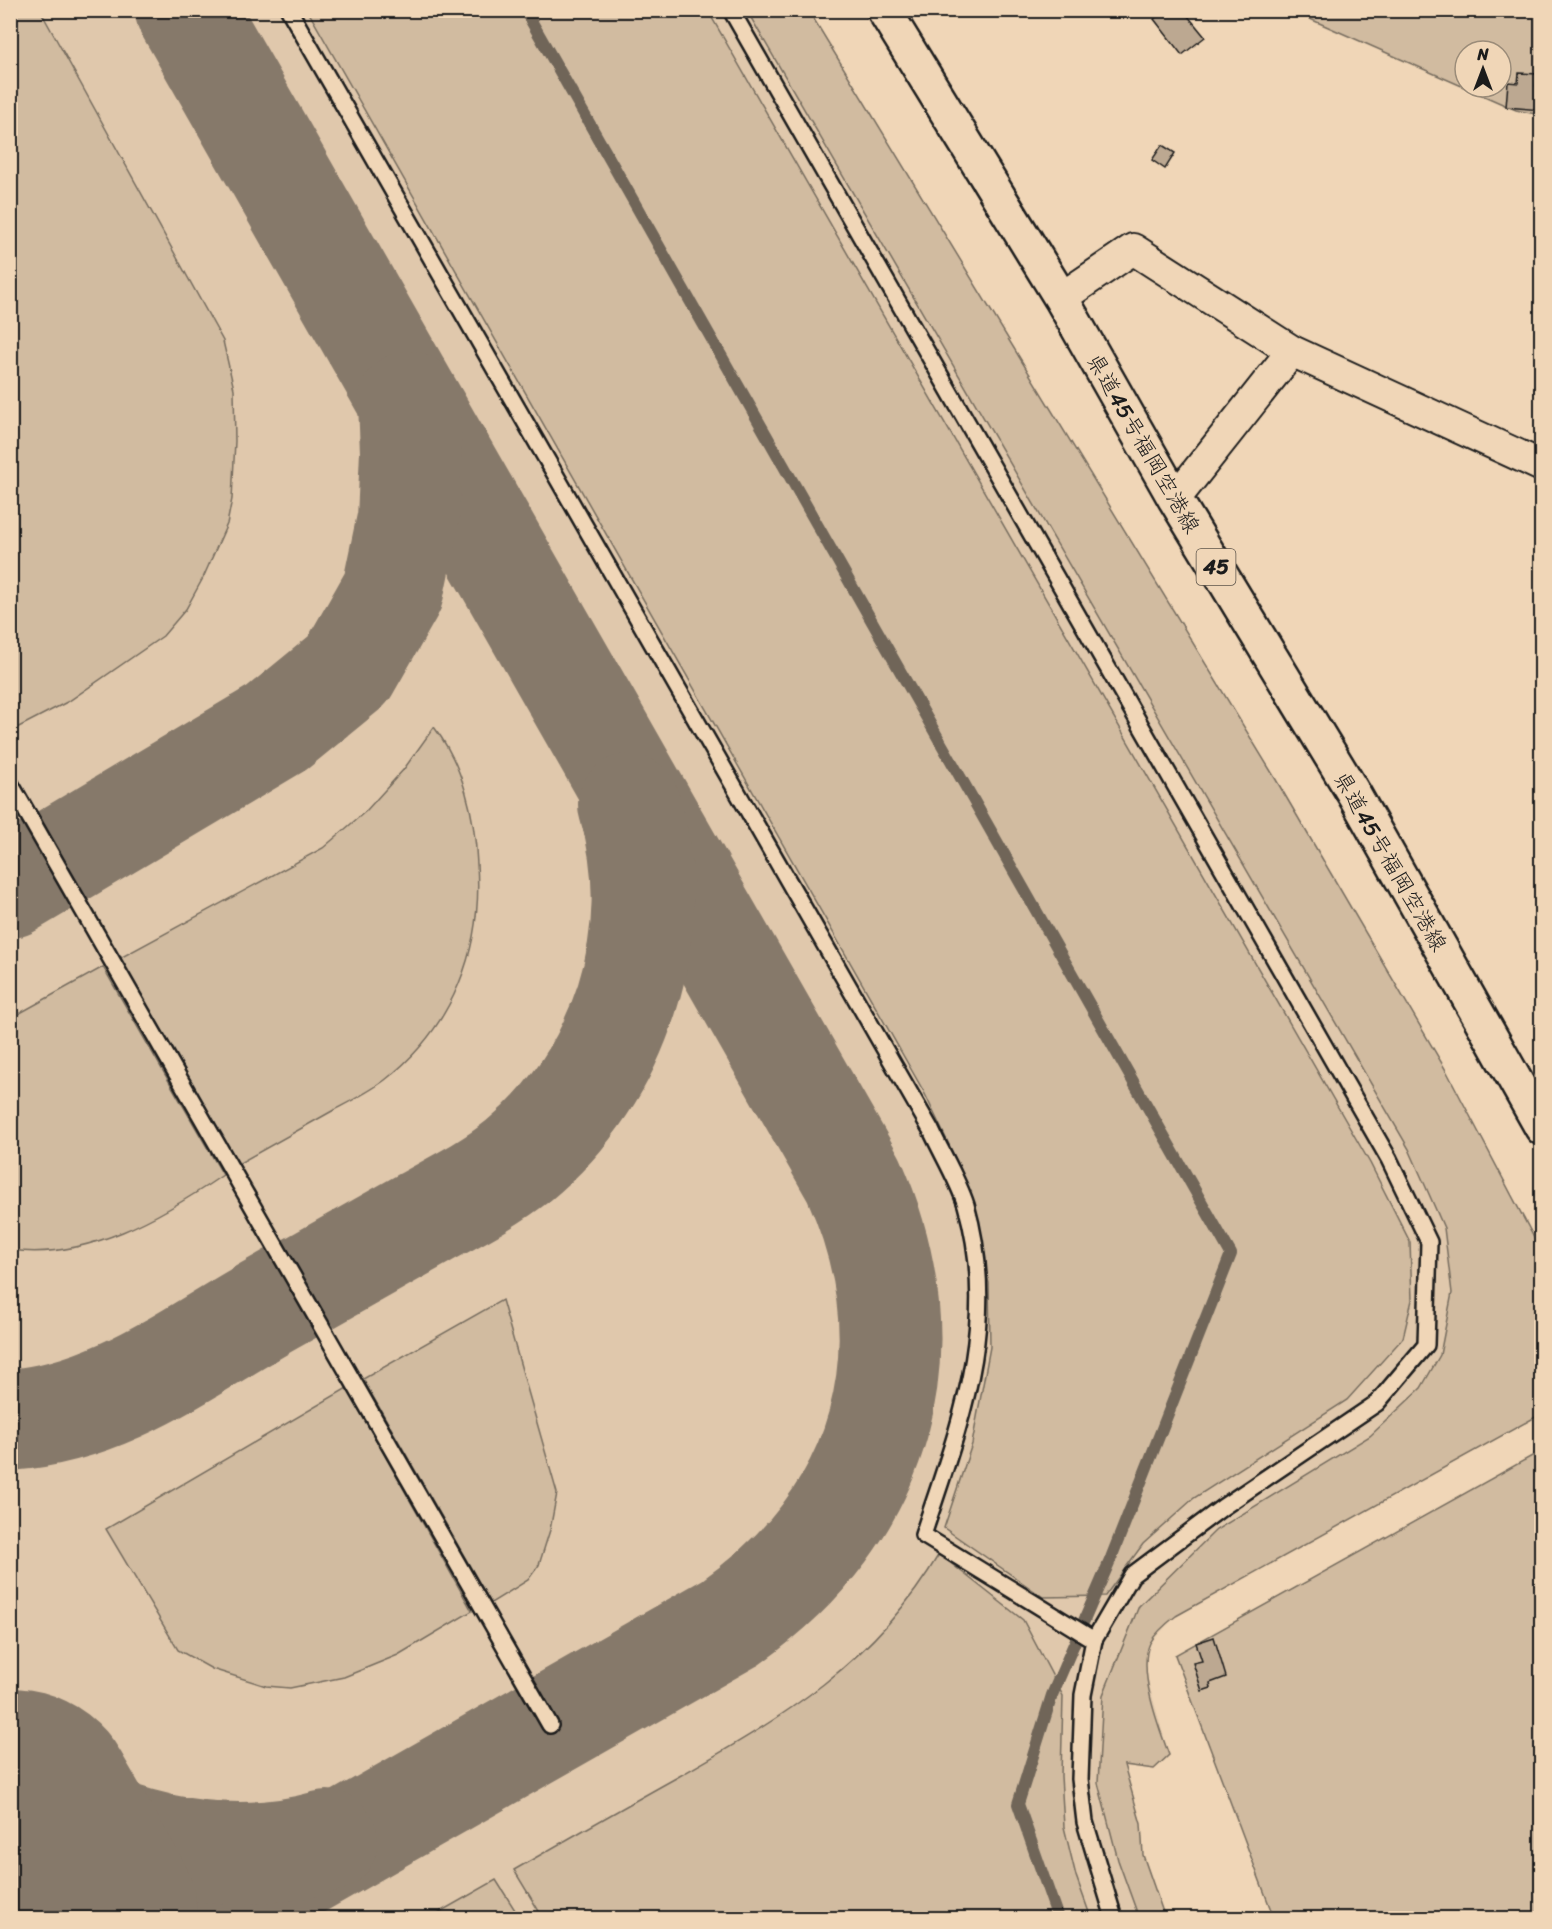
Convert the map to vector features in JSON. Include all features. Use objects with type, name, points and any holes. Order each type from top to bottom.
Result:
[{"type":"main road","name":"県道45号福岡空港線","points":[[885,10],[1061,298],[1175,499],[1354,794],[1542,1128]]},
{"type":"street","points":[[1061,298],[1132,249],[1292,351],[1542,466]]},
{"type":"street","points":[[1175,499],[1292,351]]},
{"type":"lane","points":[[289,10],[931,1130],[965,1204],[979,1269],[979,1338],[961,1420],[922,1535],[1094,1640]]},
{"type":"lane","points":[[731,10],[1383,1149],[1429,1242],[1426,1345],[1384,1395],[1377,1403],[1223,1507],[1132,1575],[1094,1640],[1083,1695],[1080,1779],[1085,1822],[1114,1918]]},
{"type":"lane","points":[[10,783],[550,1725]]},
{"type":"shaded area","points":[[40,10],[223,341],[234,389],[235,441],[232,499],[227,524],[203,578],[186,609],[163,636],[69,701],[11,731],[10,11]]},
{"type":"shaded area","points":[[11,11],[802,11],[1108,516],[1541,1407],[1176,1616],[1151,1642],[1145,1658],[1147,1677],[1169,1755],[1154,1769],[1124,1765],[1141,1824],[1143,1855],[1165,1918],[11,1918]]},
{"type":"shaded area","points":[[308,11],[708,11],[1370,1163],[1410,1242],[1412,1300],[1403,1338],[1347,1400],[1194,1498],[1143,1544],[1105,1596],[1043,1597],[944,1528],[972,1444],[990,1347],[989,1283],[961,1170],[924,1092]]},
{"type":"shaded area","points":[[747,11],[809,11],[1275,778],[1447,1072],[1541,1251],[1541,1414],[1176,1616],[1158,1631],[1150,1643],[1146,1668],[1148,1683],[1155,1715],[1169,1755],[1154,1769],[1124,1765],[1141,1824],[1143,1855],[1165,1918],[1139,1918],[1118,1860],[1098,1783],[1103,1695],[1139,1606],[1216,1530],[1370,1436],[1421,1388],[1440,1355],[1452,1293],[1444,1228],[1409,1149]]},
{"type":"shaded area","points":[[1292,11],[1541,11],[1541,115],[1516,110],[1491,99],[1513,99],[1513,39],[1453,39],[1453,82]]},
{"type":"shaded area","points":[[434,727],[460,774],[474,828],[476,846],[478,896],[475,926],[459,984],[446,1011],[429,1036],[409,1059],[385,1080],[238,1164],[120,958],[323,848],[366,811],[404,769]]},
{"type":"shaded area","points":[[103,967],[223,1175],[149,1220],[95,1242],[67,1249],[39,1252],[11,1250],[11,1153],[17,1149],[11,1139],[11,1018]]},
{"type":"shaded area","points":[[502,1300],[557,1493],[550,1530],[539,1565],[528,1580],[491,1603],[363,1379]]},
{"type":"shaded area","points":[[347,1388],[472,1611],[398,1655],[344,1677],[290,1688],[266,1686],[212,1669],[178,1650],[106,1529]]},
{"type":"shaded area","points":[[1541,1451],[1541,1918],[1274,1918],[1175,1655]]},
{"type":"shaded area","points":[[939,1554],[1023,1620],[1063,1696],[1061,1776],[1064,1827],[1076,1876],[1091,1918],[543,1918],[514,1870],[715,1756],[824,1684],[856,1657],[886,1626],[914,1592]]},
{"type":"shaded area","points":[[496,1880],[520,1918],[429,1918]]},
{"type":"building","points":[[1165,10],[1183,10],[1205,37],[1182,55],[1154,19]]},
{"type":"building","points":[[1519,73],[1538,74],[1536,86],[1542,87],[1541,110],[1506,107],[1507,99],[1513,99],[1513,82],[1518,83]]},
{"type":"building","points":[[1162,145],[1175,153],[1165,169],[1152,160]]},
{"type":"building","points":[[1214,1637],[1226,1677],[1210,1683],[1211,1688],[1202,1691],[1193,1663],[1202,1661],[1196,1643]]},
{"type":"waterway","points":[[525,10],[1231,1254],[1111,1558],[1052,1695],[1018,1804],[1058,1918]]},
{"type":"taxiway","points":[[186,10],[854,1179],[877,1243],[888,1306],[888,1366],[878,1424],[857,1480],[825,1531],[783,1579],[731,1622],[211,1918]]},
{"type":"taxiway","points":[[10,887],[277,728],[348,670],[393,591],[408,519],[411,452],[409,402]]},
{"type":"taxiway","points":[[10,1420],[47,1415],[83,1405],[116,1392],[180,1359],[274,1303],[484,1185],[518,1161],[554,1127],[584,1088],[609,1045],[627,999],[638,951],[643,902],[640,853],[629,805]]},
{"type":"taxiway","points":[[10,1776],[45,1799],[82,1818],[121,1833],[162,1844],[203,1851],[245,1853],[286,1850],[327,1841]]},
{"type":"runway","points":[[10,1816],[69,1918]]}]
